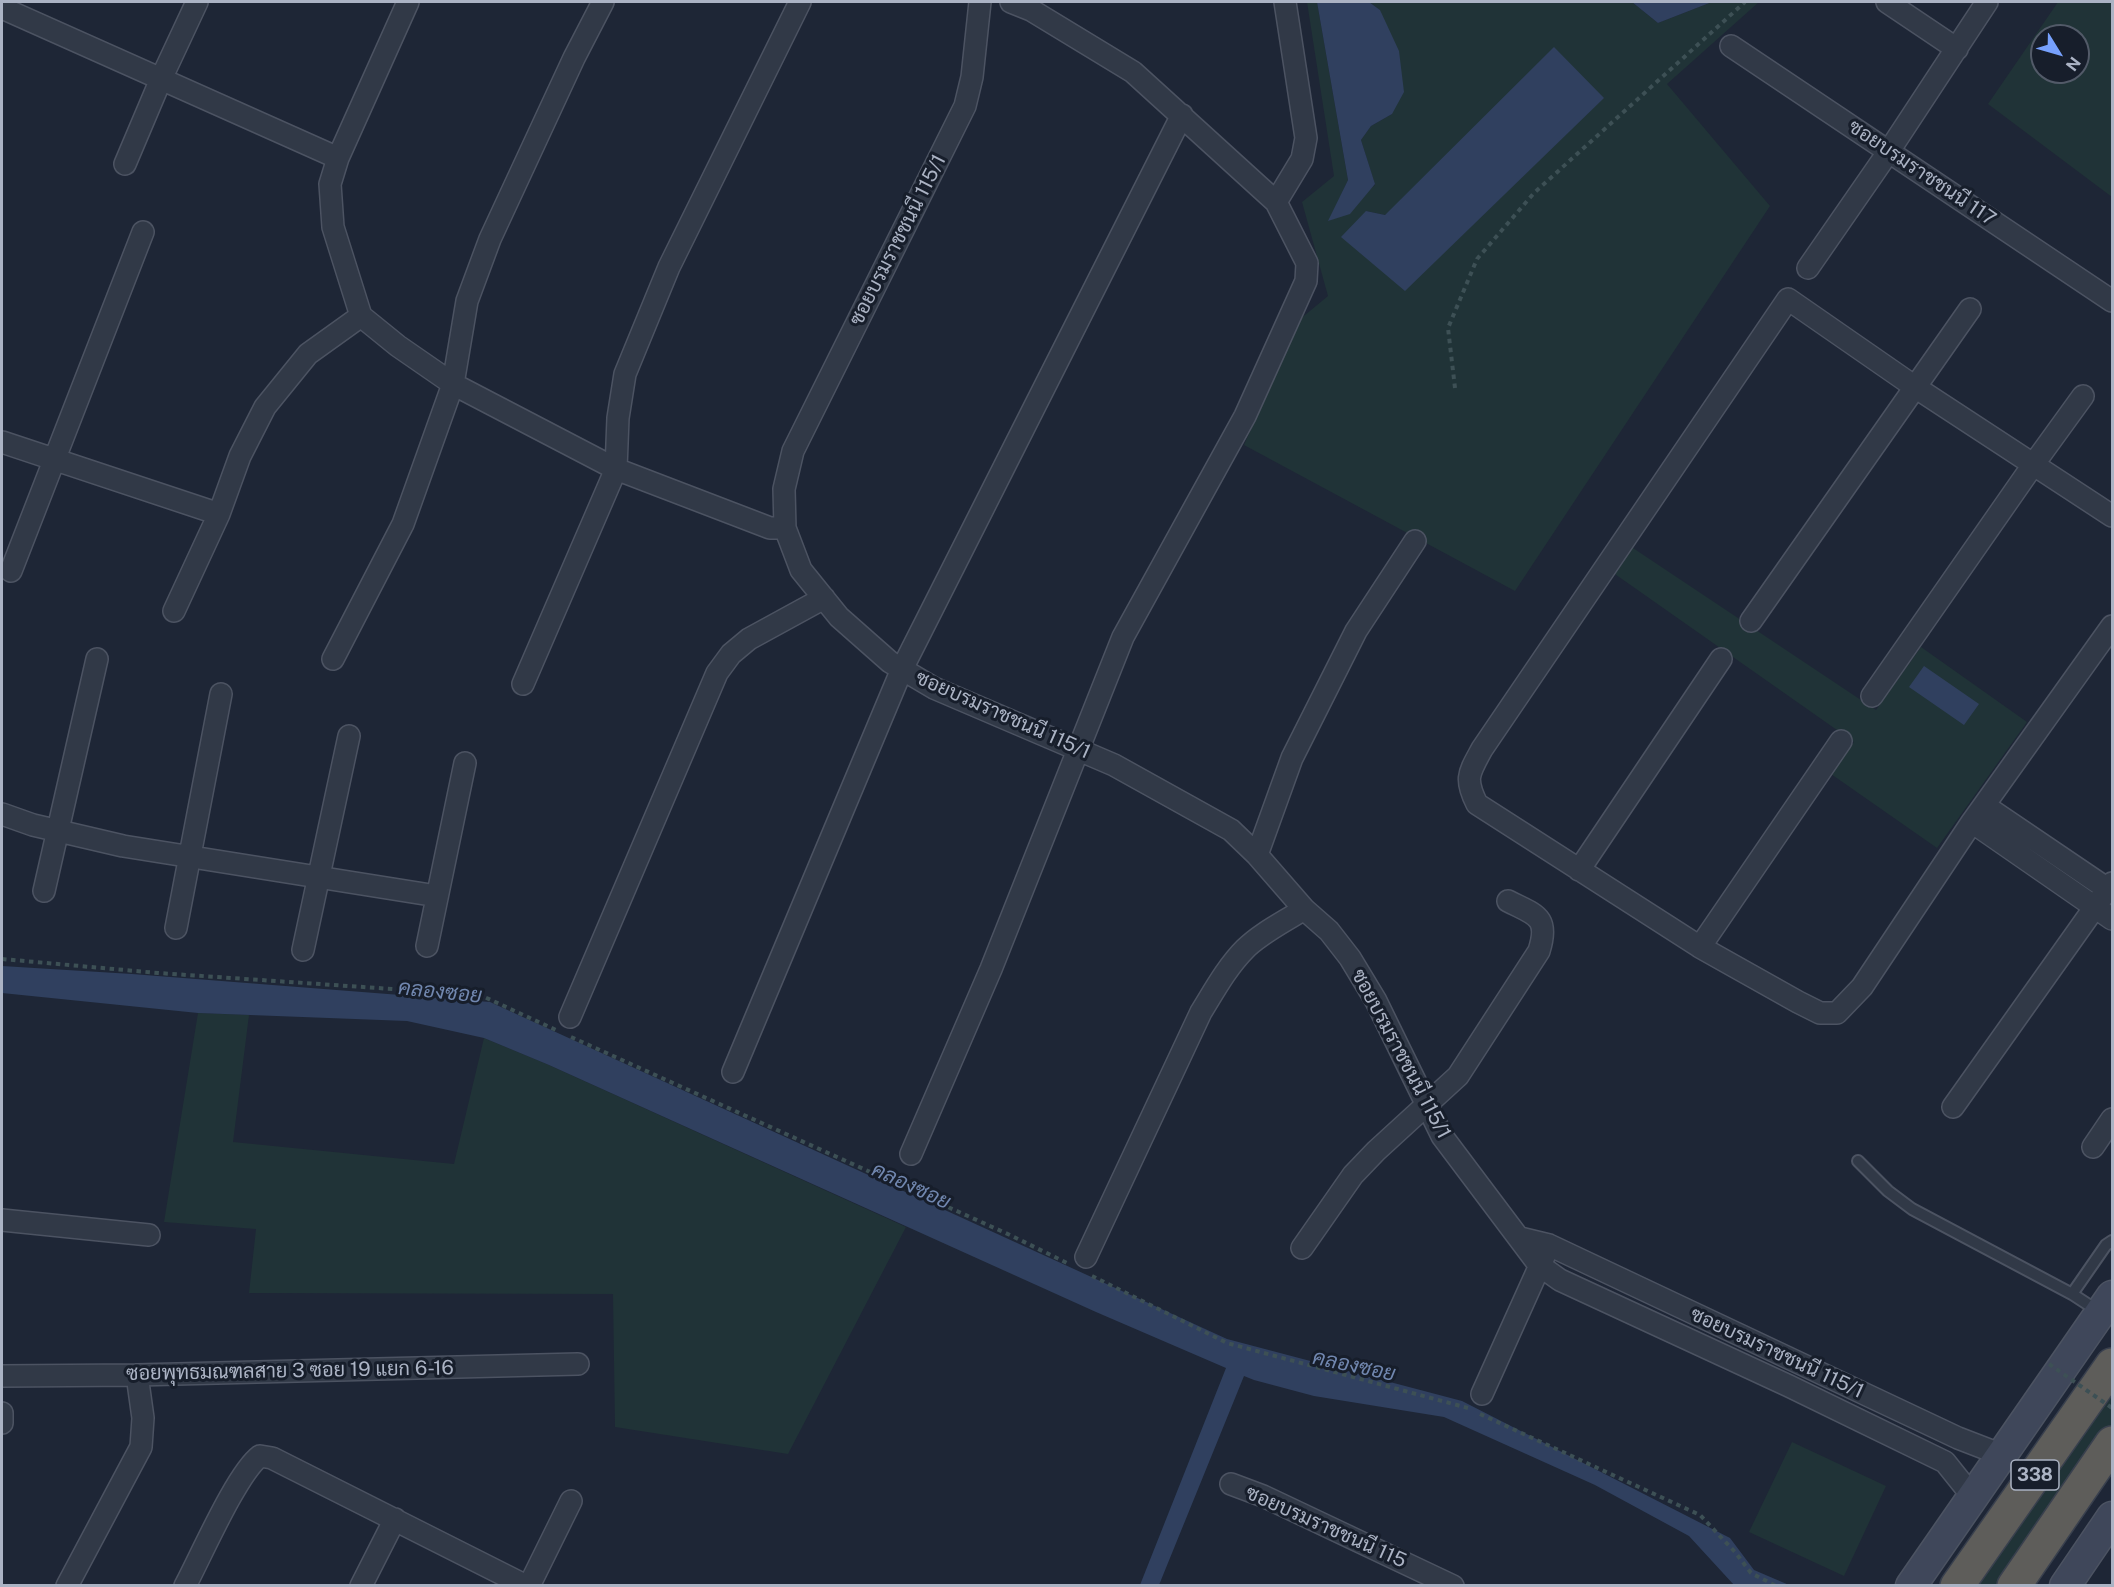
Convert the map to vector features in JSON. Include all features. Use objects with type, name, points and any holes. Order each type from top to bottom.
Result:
[{"type":"highway","name":"338","points":[[1957,1586],[2112,1365]]},
{"type":"highway","name":"338","points":[[2014,1586],[2112,1443]]},
{"type":"main road","name":"338","points":[[1911,1586],[2107,1305]]},
{"type":"main road","points":[[2065,1586],[2108,1533]]},
{"type":"street","points":[[125,164],[161,79],[198,2]]},
{"type":"street","points":[[408,2],[338,158],[330,184],[333,227],[361,316],[398,346],[453,384],[616,469],[770,528],[785,528]]},
{"type":"street","points":[[333,659],[403,524],[453,384],[467,302],[490,239],[574,58],[603,2]]},
{"type":"street","points":[[524,684],[616,469],[618,418],[625,374],[669,267],[800,2]]},
{"type":"street","name":"ซอยบรมราชชนนี 115/1","points":[[980,2],[972,77],[965,106],[793,451],[784,489],[785,528],[801,570],[839,616],[890,662],[934,688],[1114,765],[1231,830],[1257,855],[1304,909],[1329,931],[1350,958],[1376,1001],[1442,1136],[1539,1265],[1560,1280],[1768,1376],[1945,1462],[1973,1497]]},
{"type":"street","points":[[911,1154],[991,969],[1123,638],[1245,416],[1306,281],[1307,263],[1276,202],[1133,72],[1031,10],[1011,2]]},
{"type":"street","points":[[1276,202],[1302,159],[1306,138],[1285,2]]},
{"type":"street","points":[[1887,2],[1957,49]]},
{"type":"street","points":[[1808,268],[1889,151],[1987,2]]},
{"type":"street","points":[[5,11],[338,158]]},
{"type":"street","name":"ซอยบรมราชชนนี 117","points":[[1731,46],[2112,301]]},
{"type":"street","points":[[733,1072],[902,669],[1182,115]]},
{"type":"street","points":[[11,571],[143,232]]},
{"type":"street","points":[[2112,516],[1915,387],[1788,298],[1482,749],[1470,772],[1469,787],[1477,804],[1700,947],[1820,1013],[1837,1013],[1862,987],[1979,814],[2112,626]]},
{"type":"street","points":[[1751,621],[1970,309]]},
{"type":"street","points":[[174,611],[219,514],[240,456],[265,407],[308,354],[361,316]]},
{"type":"street","points":[[1872,696],[2033,465],[2084,396]]},
{"type":"street","points":[[2,442],[219,514]]},
{"type":"street","points":[[1257,855],[1292,758],[1356,631],[1415,541]]},
{"type":"street","points":[[570,1017],[717,673],[731,654],[749,639],[824,598]]},
{"type":"street","points":[[44,891],[97,659]]},
{"type":"street","points":[[1579,870],[1721,659]]},
{"type":"street","points":[[176,928],[221,694]]},
{"type":"street","points":[[303,950],[349,736]]},
{"type":"street","points":[[1700,947],[1841,741]]},
{"type":"street","points":[[427,946],[465,763]]},
{"type":"street","points":[[2,813],[33,825],[123,846],[437,896]]},
{"type":"street","points":[[1953,1107],[2104,913],[2111,888],[1979,814]]},
{"type":"street","points":[[1979,814],[2104,913]]},
{"type":"street","points":[[1302,1248],[1353,1174],[1458,1076],[1539,951],[1543,936],[1543,923],[1536,915],[1508,901]]},
{"type":"street","points":[[1080,1265],[1201,1012],[1216,987],[1244,950],[1256,939],[1304,909]]},
{"type":"street","points":[[2093,1146],[2112,1119]]},
{"type":"street","points":[[2,1220],[149,1234]]},
{"type":"street","name":"ซอยบรมราชชนนี 115/1","points":[[1520,1238],[1550,1245],[1958,1438],[2002,1455]]},
{"type":"street","points":[[1482,1394],[1550,1245]]},
{"type":"street","points":[[1640,1317],[1651,1293]]},
{"type":"street","points":[[1768,1376],[1778,1353]]},
{"type":"street","name":"ซอยพุทธมณฑลสาย 3 ซอย 19 แยก 6-16","points":[[2,1376],[137,1375],[578,1364]]},
{"type":"street","points":[[67,1586],[141,1447],[143,1418],[137,1375]]},
{"type":"street","points":[[2,1413],[2,1423]]},
{"type":"street","points":[[1945,1462],[1958,1438]]},
{"type":"street","points":[[185,1586],[232,1495],[252,1462],[260,1456],[272,1458],[527,1586],[572,1501]]},
{"type":"street","name":"ซอยบรมราชชนนี 115","points":[[1231,1484],[1263,1496],[1453,1586]]},
{"type":"street","points":[[361,1586],[395,1519]]},
{"type":"lane","points":[[1858,1161],[1888,1191],[1912,1209],[2072,1294],[2107,1305]]},
{"type":"lane","points":[[2072,1294],[2106,1245],[2112,1242]]},
{"type":"path","points":[[1455,388],[1448,328],[1477,259],[1534,193],[1745,2]]},
{"type":"path","points":[[2,959],[158,973],[480,995],[1080,1265],[1227,1343],[1459,1404],[1659,1495],[1700,1515],[1735,1552],[1750,1573],[1776,1586]]},
{"type":"path","points":[[2049,1364],[2112,1408]]},
{"type":"green space","points":[[1307,2],[1317,2],[1348,180],[1329,221],[1375,185],[1361,140],[1371,126],[1392,114],[1380,10],[1369,2],[1632,2],[1658,23],[1712,2],[1759,2],[1667,84],[1770,206],[1515,591],[1244,445],[1299,320],[1328,296],[1302,202],[1334,176]],"holes":[[[1602,99],[1405,290],[1366,211],[1385,215]]]},
{"type":"green space","points":[[2058,2],[2112,2],[2112,197],[1988,104],[2030,43],[2030,84],[2090,84],[2090,24],[2043,24]]},
{"type":"green space","points":[[1630,546],[1876,710],[1921,647],[2027,722],[1937,848],[1831,774],[1854,742],[1612,572]]},
{"type":"green space","points":[[198,1013],[249,1015],[233,1142],[454,1164],[484,1038],[549,1065],[906,1227],[788,1454],[615,1427],[613,1294],[249,1293],[256,1229],[164,1222]]},
{"type":"green space","points":[[2112,1381],[2112,1424],[2002,1585],[1970,1586]]},
{"type":"green space","points":[[1792,1442],[1886,1486],[1844,1576],[1749,1532]]},
{"type":"water","points":[[1317,2],[1369,2],[1380,10],[1399,51],[1404,92],[1392,114],[1371,126],[1361,140],[1375,184],[1350,214],[1328,221],[1348,180]]},
{"type":"water","points":[[1632,2],[1712,2],[1658,23]]},
{"type":"water","points":[[1554,47],[1604,98],[1405,291],[1341,237],[1366,211],[1385,215]]},
{"type":"water","points":[[1924,666],[1979,704],[1964,725],[1909,687]]},
{"type":"water","points":[[2,966],[490,1002],[1227,1339],[1462,1401],[1730,1538],[1754,1570],[1789,1585],[1734,1585],[1689,1536],[1595,1485],[1444,1417],[1314,1396],[1244,1376],[1159,1585],[1140,1585],[1226,1368],[484,1038],[407,1021],[198,1013],[2,993]]},
{"type":"water label","name":"คลองซอย","points":[[440,992]]},
{"type":"water label","name":"คลองซอย","points":[[911,1186]]},
{"type":"water label","name":"คลองซอย","points":[[1354,1366]]}]
